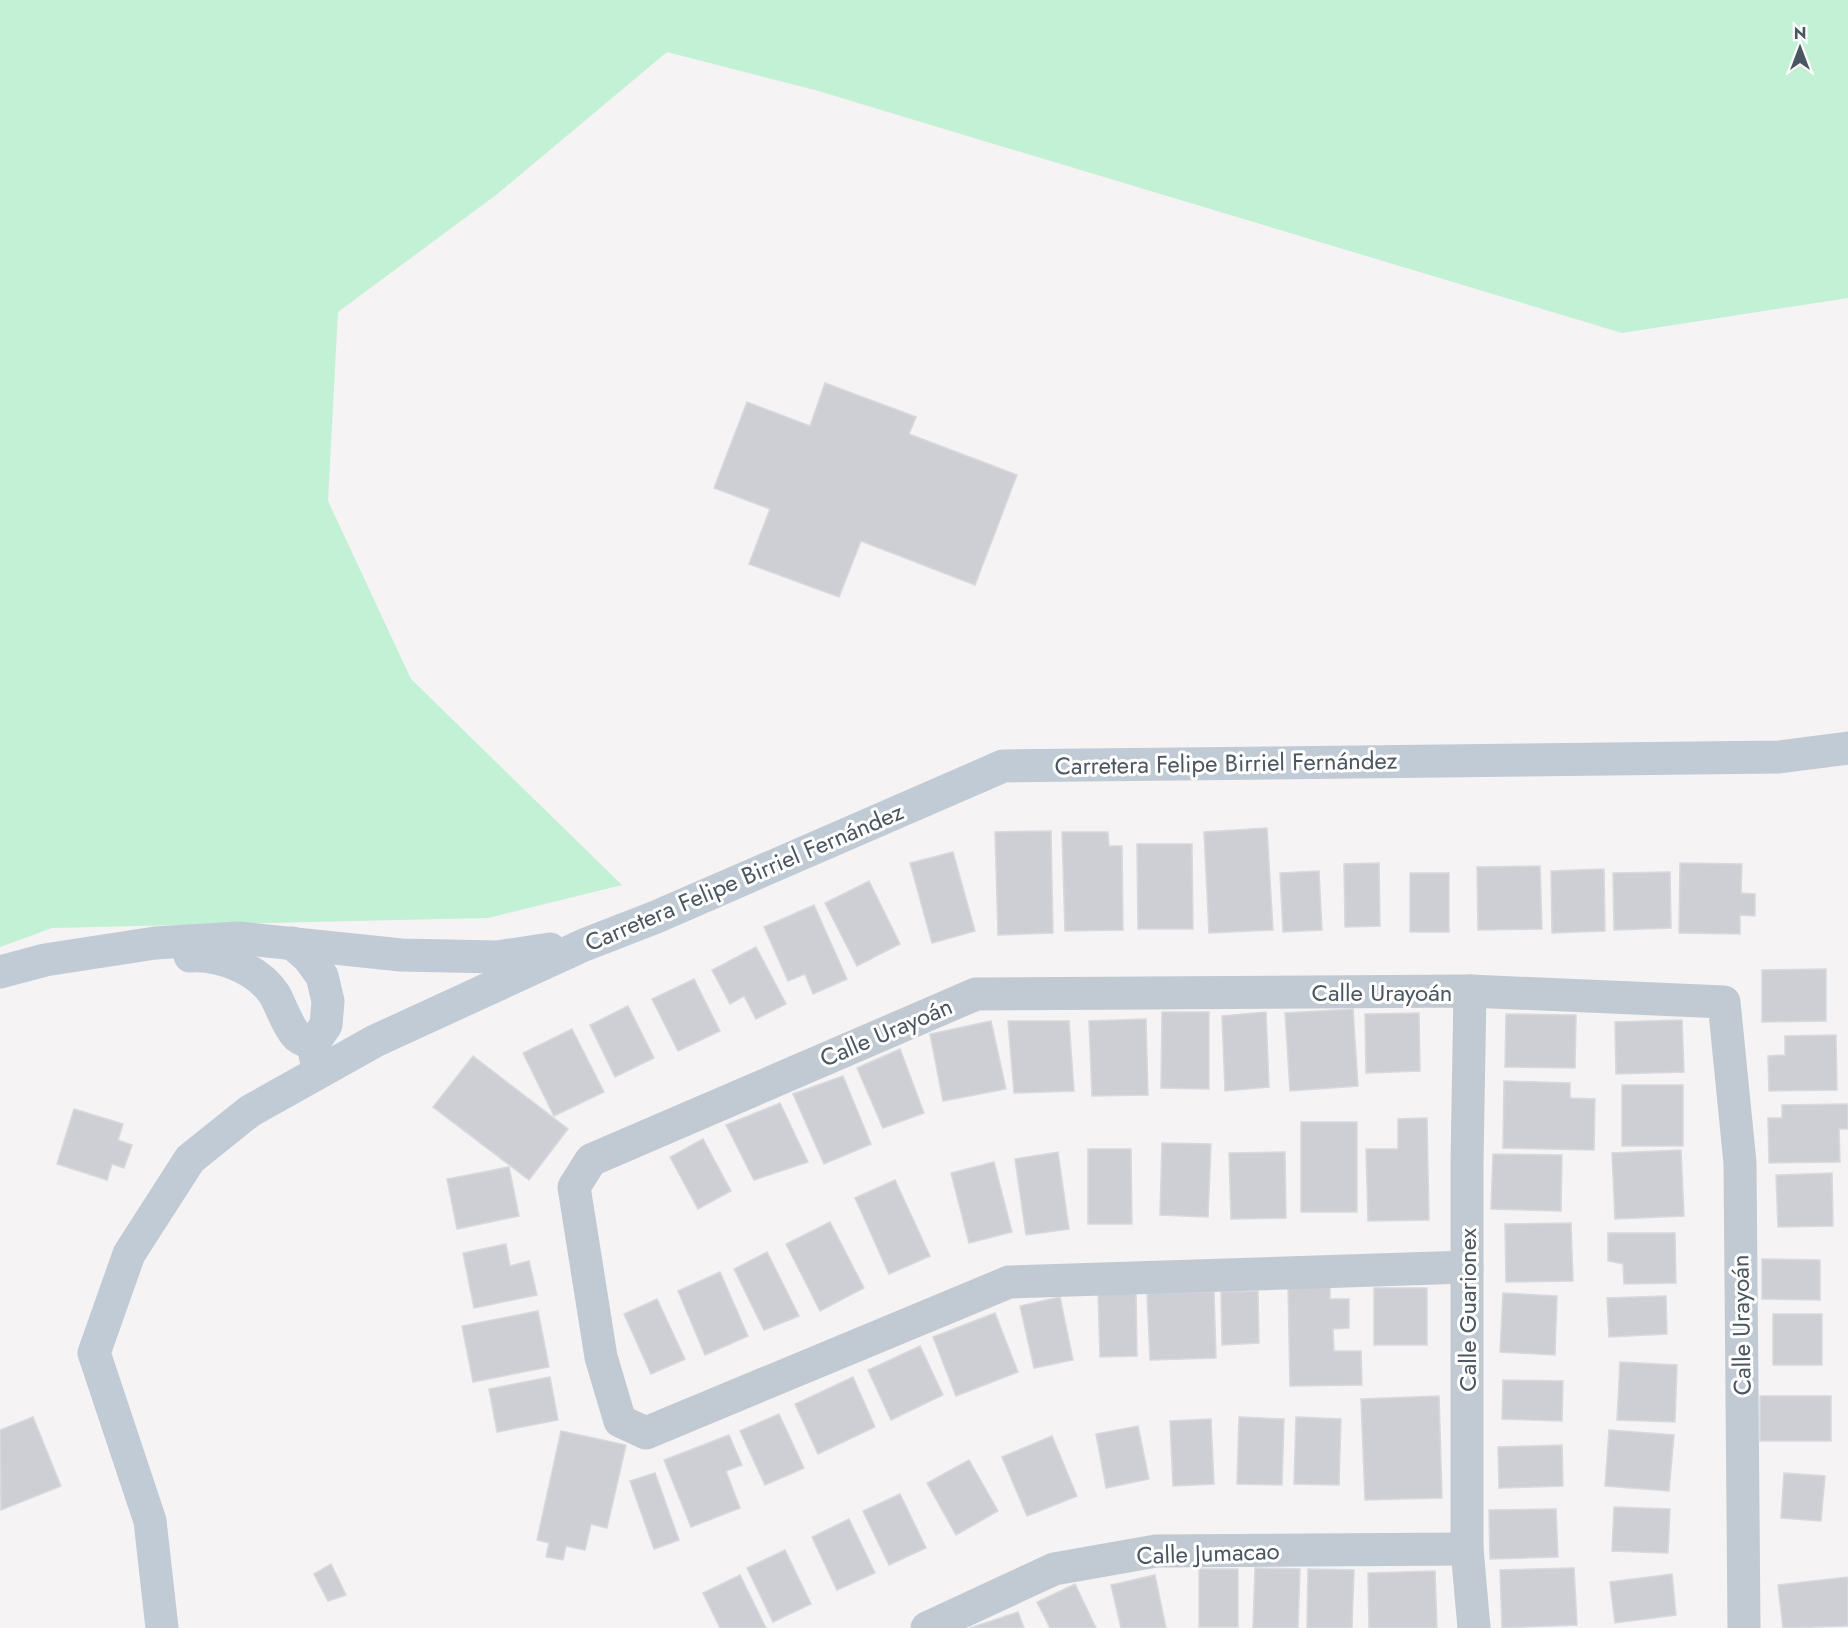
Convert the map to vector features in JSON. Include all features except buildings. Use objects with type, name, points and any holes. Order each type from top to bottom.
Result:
[{"type":"street","name":"Carretera Felipe Birriel Fernández","points":[[162,1628],[150,1521],[94,1353],[129,1254],[190,1159],[316,1058],[375,1041],[584,945],[656,917],[1004,766],[1779,757],[1848,747]]},
{"type":"street","points":[[0,972],[45,960],[155,943],[238,939],[401,955],[497,957],[584,945]]},
{"type":"street","points":[[292,943],[308,957],[322,976],[328,1001],[326,1025],[316,1058]]},
{"type":"street","points":[[45,960],[86,963],[198,956],[231,961],[254,975],[273,992],[296,1036],[316,1058]]},
{"type":"street","name":"Calle Urayoán","points":[[1467,1267],[1009,1282],[646,1433],[620,1421],[601,1357],[574,1187],[591,1160],[976,994],[1470,991],[1724,1002],[1740,1163],[1744,1628]]},
{"type":"street","name":"Calle Guarionex","points":[[1470,991],[1467,1162],[1467,1549],[1474,1628]]},
{"type":"street","name":"Calle Jumacao","points":[[927,1628],[1054,1569],[1156,1551],[1467,1549]]},
{"type":"green space","points":[[0,0],[1848,0],[1848,298],[1622,333],[815,90],[667,52],[496,195],[338,312],[328,501],[411,679],[622,885],[488,918],[52,928],[0,947]]}]
